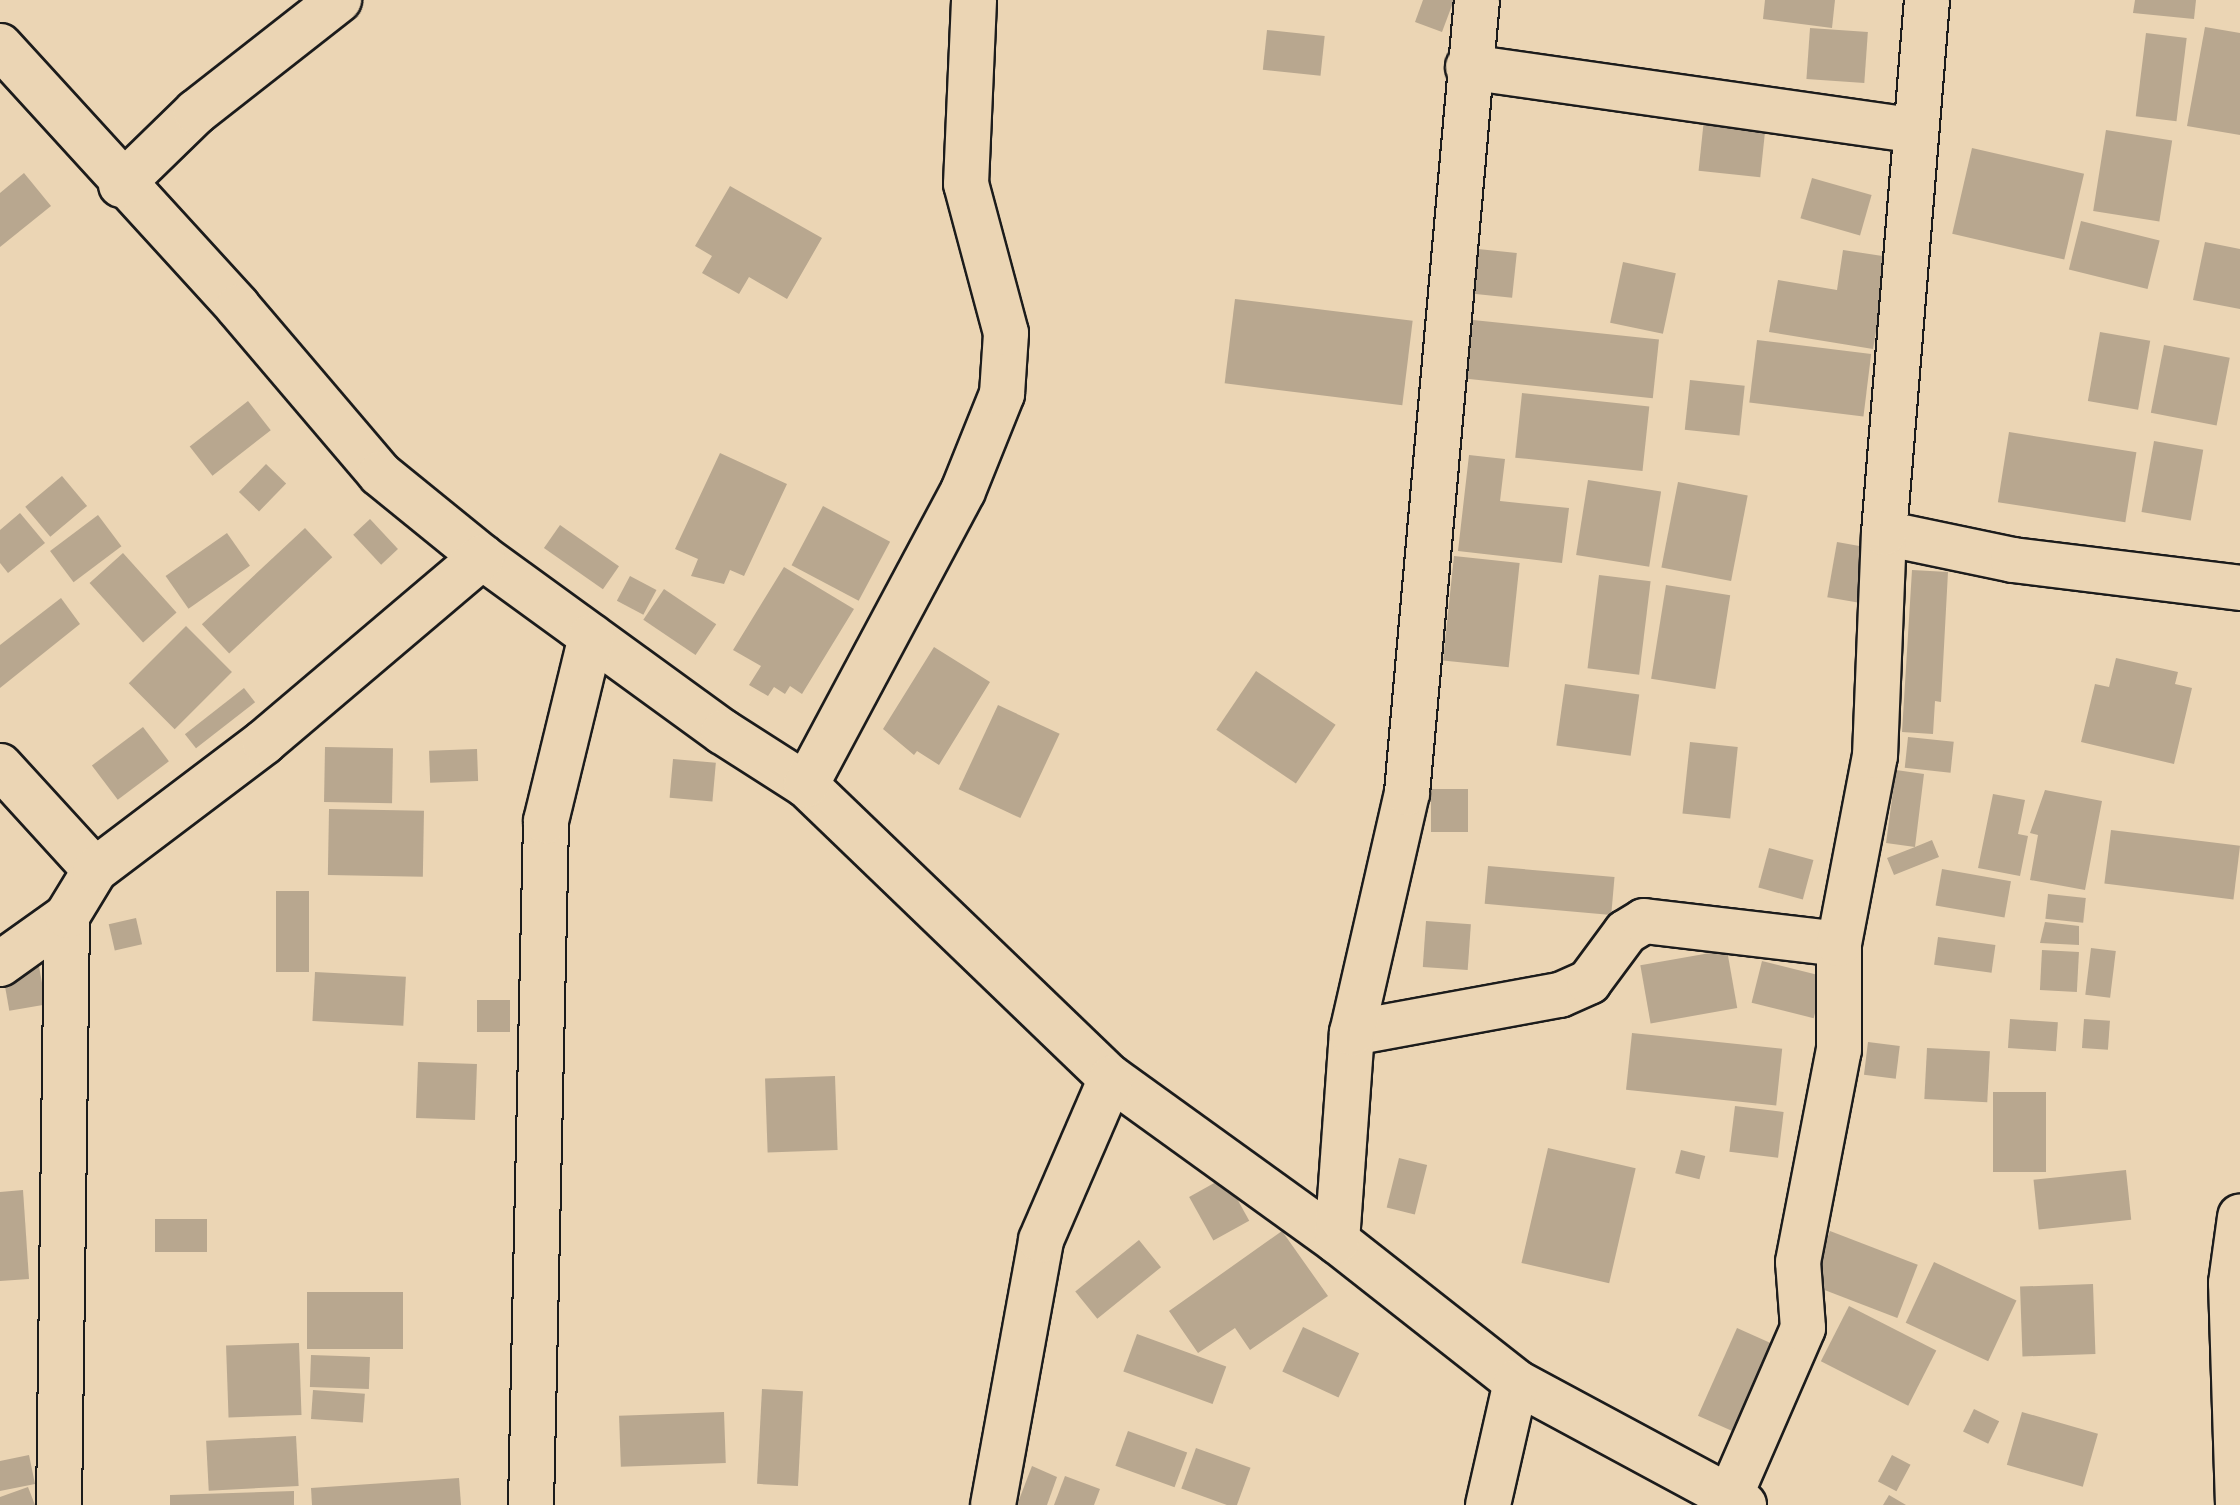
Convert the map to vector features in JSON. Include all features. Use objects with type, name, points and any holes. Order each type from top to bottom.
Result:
[{"type":"street","points":[[121,185],[196,112],[339,0]]},
{"type":"street","points":[[806,785],[963,491],[1002,394],[1006,333],[966,184],[974,0]]},
{"type":"street","points":[[1337,1241],[1352,1033],[1407,793],[1468,67],[1477,0]]},
{"type":"street","points":[[0,46],[121,185],[238,307],[380,474],[482,557],[806,785],[1111,1078],[1337,1241],[1516,1382],[1737,1501],[1803,1328],[1798,1262],[1839,1050],[1839,944],[1875,756],[1884,533],[1908,284],[1915,131],[1927,0]]},
{"type":"street","points":[[1468,67],[1915,131]]},
{"type":"street","points":[[1884,533],[2013,560],[2240,588]]},
{"type":"street","points":[[0,964],[67,916],[95,870],[264,742],[482,557]]},
{"type":"street","points":[[531,1505],[546,821],[591,636]]},
{"type":"street","points":[[0,766],[95,870]]},
{"type":"street","points":[[59,1505],[67,916]]},
{"type":"street","points":[[1352,1033],[1560,995],[1589,982],[1626,932],[1644,921],[1839,944]]},
{"type":"street","points":[[993,1505],[1041,1240],[1111,1078]]},
{"type":"street","points":[[2238,1505],[2231,1283],[2240,1217]]},
{"type":"street","points":[[1488,1505],[1516,1382]]},
{"type":"building","points":[[1423,0],[1454,0],[1442,32],[1415,22]]},
{"type":"building","points":[[1765,0],[1835,0],[1832,28],[1763,19]]},
{"type":"building","points":[[2135,0],[2196,0],[2194,19],[2133,13]]},
{"type":"building","points":[[2205,27],[2240,33],[2240,135],[2187,126]]},
{"type":"building","points":[[1810,28],[1868,32],[1864,83],[1806,79]]},
{"type":"building","points":[[1267,30],[1325,36],[1321,76],[1263,70]]},
{"type":"building","points":[[2146,33],[2187,38],[2176,121],[2136,116]]},
{"type":"building","points":[[1704,119],[1766,125],[1760,177],[1699,171]]},
{"type":"building","points":[[2106,130],[2172,140],[2159,221],[2093,211]]},
{"type":"building","points":[[1972,148],[2084,174],[2064,260],[1952,234]]},
{"type":"building","points":[[24,173],[51,206],[0,247],[0,193]]},
{"type":"building","points":[[1812,178],[1872,195],[1860,235],[1800,218]]},
{"type":"building","points":[[730,186],[822,238],[787,299],[749,277],[739,294],[702,273],[712,256],[695,246]]},
{"type":"building","points":[[2081,221],[2160,241],[2147,289],[2069,270]]},
{"type":"building","points":[[2205,242],[2240,249],[2240,309],[2193,300]]},
{"type":"building","points":[[1478,249],[1517,253],[1512,298],[1473,294]]},
{"type":"building","points":[[1843,250],[1889,257],[1873,349],[1769,332],[1778,280],[1837,290]]},
{"type":"building","points":[[1623,262],[1676,273],[1663,334],[1610,323]]},
{"type":"building","points":[[1235,299],[1413,321],[1402,405],[1225,383]]},
{"type":"building","points":[[1473,320],[1659,340],[1653,398],[1467,379]]},
{"type":"building","points":[[2100,332],[2150,341],[2138,410],[2088,401]]},
{"type":"building","points":[[1757,340],[1871,354],[1863,417],[1749,403]]},
{"type":"building","points":[[2164,345],[2230,358],[2217,426],[2151,413]]},
{"type":"building","points":[[1690,380],[1745,386],[1739,435],[1685,430]]},
{"type":"building","points":[[1522,393],[1649,406],[1643,471],[1515,458]]},
{"type":"building","points":[[248,401],[271,430],[212,476],[190,447]]},
{"type":"building","points":[[2009,432],[2136,452],[2125,522],[1998,502]]},
{"type":"building","points":[[2154,441],[2203,450],[2191,521],[2141,512]]},
{"type":"building","points":[[720,453],[787,484],[744,576],[730,570],[724,584],[691,576],[698,559],[675,549]]},
{"type":"building","points":[[1469,455],[1505,459],[1500,501],[1569,508],[1562,563],[1458,551]]},
{"type":"building","points":[[266,464],[286,483],[259,512],[239,492]]},
{"type":"building","points":[[62,476],[87,506],[50,537],[25,507]]},
{"type":"building","points":[[1588,480],[1661,492],[1649,567],[1576,555]]},
{"type":"building","points":[[1678,482],[1748,496],[1731,581],[1661,567]]},
{"type":"building","points":[[823,506],[890,542],[859,601],[792,565]]},
{"type":"building","points":[[20,513],[45,543],[8,573],[0,563],[0,530]]},
{"type":"building","points":[[98,515],[121,546],[74,582],[50,551]]},
{"type":"building","points":[[370,519],[398,549],[381,565],[353,535]]},
{"type":"building","points":[[560,525],[619,566],[603,589],[544,548]]},
{"type":"building","points":[[305,528],[332,557],[229,653],[202,624]]},
{"type":"building","points":[[227,533],[250,566],[189,609],[166,576]]},
{"type":"building","points":[[1837,542],[1870,548],[1861,603],[1827,597]]},
{"type":"building","points":[[123,553],[177,612],[143,643],[90,583]]},
{"type":"building","points":[[1454,556],[1520,563],[1509,667],[1443,660]]},
{"type":"building","points":[[784,567],[854,609],[802,694],[790,686],[785,694],[774,687],[768,696],[749,685],[761,666],[733,650]]},
{"type":"building","points":[[1912,570],[1948,572],[1941,702],[1935,701],[1933,734],[1902,732]]},
{"type":"building","points":[[1599,575],[1651,581],[1639,675],[1588,668]]},
{"type":"building","points":[[630,576],[656,590],[643,615],[617,601]]},
{"type":"building","points":[[1666,585],[1730,595],[1715,689],[1651,679]]},
{"type":"building","points":[[664,589],[716,624],[696,655],[643,620]]},
{"type":"building","points":[[61,598],[80,624],[0,688],[0,645]]},
{"type":"building","points":[[186,626],[232,672],[175,729],[129,683]]},
{"type":"building","points":[[934,647],[990,682],[939,765],[917,751],[914,755],[883,729]]},
{"type":"building","points":[[2116,658],[2178,672],[2175,684],[2192,688],[2174,764],[2081,742],[2095,684],[2109,687]]},
{"type":"building","points":[[1256,671],[1336,725],[1296,784],[1216,730]]},
{"type":"building","points":[[1565,684],[1639,694],[1631,756],[1556,745]]},
{"type":"building","points":[[244,688],[255,702],[196,748],[185,734]]},
{"type":"building","points":[[998,705],[1060,734],[1020,818],[959,789]]},
{"type":"building","points":[[143,727],[169,761],[118,800],[92,766]]},
{"type":"building","points":[[1908,737],[1954,742],[1951,773],[1905,768]]},
{"type":"building","points":[[1690,742],[1738,747],[1730,819],[1682,814]]},
{"type":"building","points":[[325,747],[393,748],[392,803],[324,802]]},
{"type":"building","points":[[477,749],[478,781],[430,783],[429,751]]},
{"type":"building","points":[[673,759],[716,763],[712,802],[670,798]]},
{"type":"building","points":[[1896,770],[1924,774],[1915,847],[1886,843]]},
{"type":"building","points":[[1431,789],[1468,789],[1468,832],[1431,832]]},
{"type":"building","points":[[2045,790],[2102,801],[2085,890],[2030,880],[2038,835],[2030,833]]},
{"type":"building","points":[[1993,794],[2025,800],[2018,834],[2028,836],[2020,876],[1978,868]]},
{"type":"building","points":[[329,809],[424,811],[423,877],[328,875]]},
{"type":"building","points":[[2111,830],[2240,846],[2233,899],[2104,884]]},
{"type":"building","points":[[1932,840],[1939,857],[1894,875],[1887,858]]},
{"type":"building","points":[[1769,848],[1813,860],[1803,900],[1758,888]]},
{"type":"building","points":[[1488,866],[1615,877],[1611,915],[1485,904]]},
{"type":"building","points":[[1942,869],[2011,881],[2005,918],[1936,905]]},
{"type":"building","points":[[276,891],[309,891],[309,972],[276,972]]},
{"type":"building","points":[[2048,894],[2086,898],[2083,923],[2045,919]]},
{"type":"building","points":[[136,918],[142,944],[115,951],[109,924]]},
{"type":"building","points":[[1426,921],[1471,924],[1468,970],[1423,967]]},
{"type":"building","points":[[2045,922],[2079,926],[2079,945],[2040,943]]},
{"type":"building","points":[[1938,937],[1995,945],[1992,973],[1934,965]]},
{"type":"building","points":[[2091,948],[2116,951],[2110,998],[2085,995]]},
{"type":"building","points":[[1727,950],[1737,1008],[1651,1023],[1640,965]]},
{"type":"building","points":[[2042,950],[2079,952],[2077,992],[2040,990]]},
{"type":"building","points":[[1762,961],[1824,976],[1814,1018],[1752,1003]]},
{"type":"building","points":[[39,966],[46,1004],[9,1011],[3,972]]},
{"type":"building","points":[[315,972],[406,977],[403,1026],[312,1021]]},
{"type":"building","points":[[477,1000],[510,1000],[510,1032],[477,1032]]},
{"type":"building","points":[[2010,1019],[2058,1022],[2056,1051],[2008,1048]]},
{"type":"building","points":[[2084,1019],[2110,1021],[2108,1050],[2082,1048]]},
{"type":"building","points":[[1632,1033],[1782,1049],[1776,1105],[1626,1090]]},
{"type":"building","points":[[1868,1042],[1900,1046],[1896,1079],[1864,1075]]},
{"type":"building","points":[[1927,1048],[1990,1051],[1987,1102],[1924,1099]]},
{"type":"building","points":[[418,1062],[477,1064],[475,1120],[416,1118]]},
{"type":"building","points":[[835,1076],[838,1150],[768,1152],[765,1078]]},
{"type":"building","points":[[1993,1092],[2046,1092],[2046,1172],[1993,1172]]},
{"type":"building","points":[[1735,1106],[1784,1112],[1778,1158],[1729,1152]]},
{"type":"building","points":[[1548,1148],[1636,1168],[1609,1283],[1521,1263]]},
{"type":"building","points":[[1681,1150],[1705,1156],[1699,1179],[1675,1173]]},
{"type":"building","points":[[1399,1158],[1427,1165],[1415,1215],[1387,1207]]},
{"type":"building","points":[[2126,1170],[2131,1220],[2039,1229],[2034,1180]]},
{"type":"building","points":[[1225,1177],[1249,1221],[1213,1241],[1189,1197]]},
{"type":"building","points":[[23,1190],[29,1279],[0,1281],[0,1192]]},
{"type":"building","points":[[155,1219],[207,1219],[207,1252],[155,1252]]},
{"type":"building","points":[[1282,1231],[1328,1296],[1250,1350],[1235,1328],[1198,1353],[1169,1311]]},
{"type":"building","points":[[1830,1231],[1918,1265],[1897,1318],[1810,1284]]},
{"type":"building","points":[[1139,1240],[1161,1267],[1097,1319],[1075,1292]]},
{"type":"building","points":[[1934,1262],[2016,1300],[1988,1361],[1906,1323]]},
{"type":"building","points":[[2093,1284],[2095,1354],[2022,1357],[2020,1287]]},
{"type":"building","points":[[307,1292],[403,1292],[403,1349],[307,1349]]},
{"type":"building","points":[[1849,1306],[1936,1350],[1908,1406],[1821,1361]]},
{"type":"building","points":[[1303,1327],[1359,1353],[1338,1398],[1282,1371]]},
{"type":"building","points":[[1737,1328],[1781,1348],[1742,1435],[1698,1416]]},
{"type":"building","points":[[1137,1334],[1226,1366],[1213,1404],[1123,1372]]},
{"type":"building","points":[[299,1343],[302,1415],[229,1418],[226,1346]]},
{"type":"building","points":[[311,1355],[370,1357],[369,1389],[310,1387]]},
{"type":"building","points":[[762,1389],[803,1391],[798,1486],[757,1484]]},
{"type":"building","points":[[313,1390],[365,1394],[363,1423],[311,1419]]},
{"type":"building","points":[[1974,1409],[1999,1421],[1988,1444],[1963,1431]]},
{"type":"building","points":[[724,1412],[726,1463],[621,1467],[619,1416]]},
{"type":"building","points":[[2022,1412],[2098,1434],[2083,1487],[2007,1465]]},
{"type":"building","points":[[1128,1431],[1187,1453],[1175,1487],[1115,1466]]},
{"type":"building","points":[[296,1436],[299,1486],[209,1491],[206,1441]]},
{"type":"building","points":[[1196,1448],[1251,1468],[1237,1505],[1227,1505],[1181,1488]]},
{"type":"building","points":[[29,1455],[35,1484],[0,1491],[0,1461]]},
{"type":"building","points":[[1892,1455],[1911,1465],[1896,1491],[1878,1481]]},
{"type":"building","points":[[1032,1466],[1057,1477],[1047,1505],[1017,1505]]},
{"type":"building","points":[[1065,1476],[1100,1489],[1094,1505],[1054,1505]]},
{"type":"building","points":[[459,1478],[461,1505],[312,1505],[311,1488]]},
{"type":"building","points":[[28,1487],[35,1505],[0,1505],[0,1497]]},
{"type":"building","points":[[294,1491],[294,1505],[170,1505],[170,1495]]},
{"type":"building","points":[[1889,1495],[1906,1505],[1883,1505]]}]
